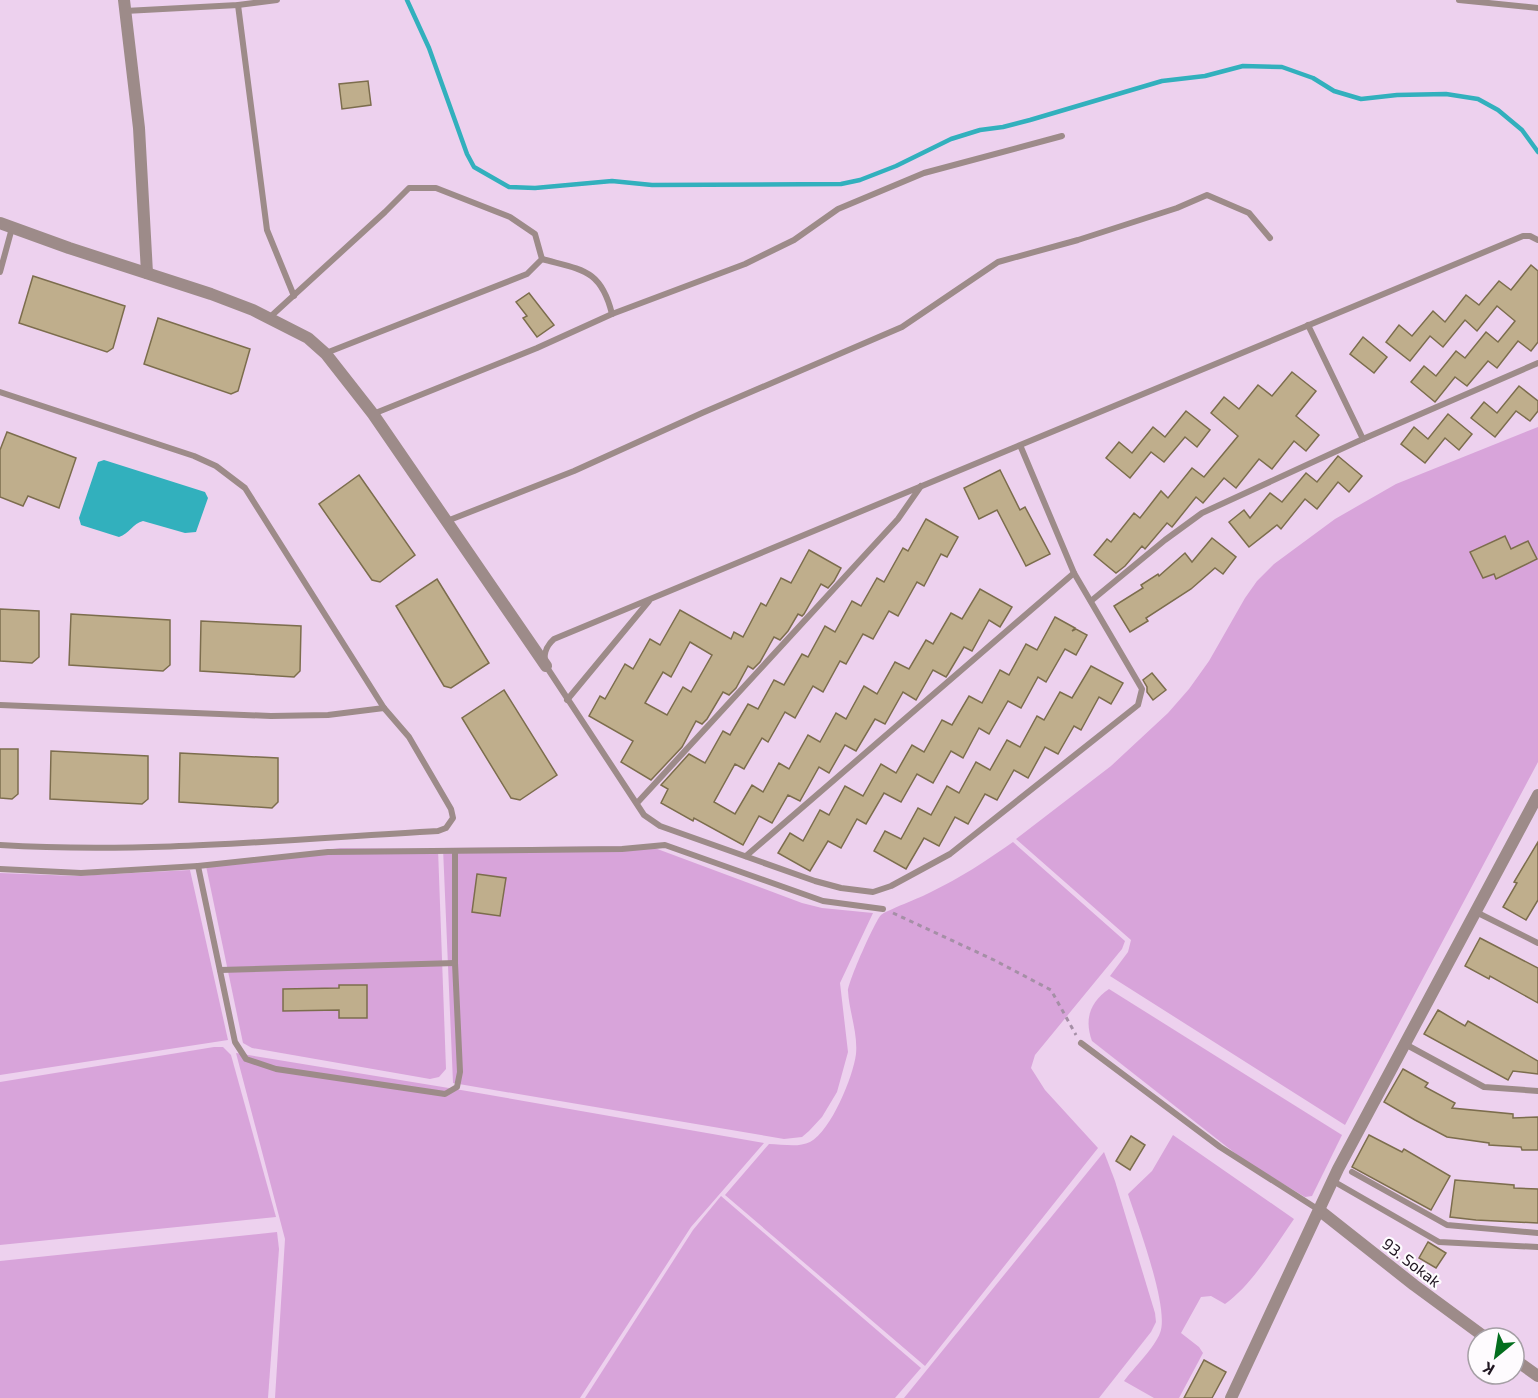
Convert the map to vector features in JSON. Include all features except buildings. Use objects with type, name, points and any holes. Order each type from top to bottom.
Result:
[{"type":"street","points":[[125,6],[140,128],[147,273]]},
{"type":"street","points":[[0,223],[211,294],[269,318],[308,338],[326,354],[373,414],[546,666]]},
{"type":"street","points":[[1231,1398],[1332,1180],[1538,795]]},
{"type":"street","name":"93. Sokak","points":[[1319,1210],[1470,1326]]},
{"type":"lane","points":[[125,6],[238,5],[277,0]]},
{"type":"lane","points":[[1459,0],[1501,2],[1538,8]]},
{"type":"lane","points":[[238,5],[267,230],[294,296]]},
{"type":"lane","points":[[373,414],[537,348],[612,314],[745,264],[794,240],[838,209],[924,174],[1062,136]]},
{"type":"lane","points":[[269,318],[409,188],[436,188],[510,217],[535,234],[542,260]]},
{"type":"lane","points":[[446,521],[574,471],[902,327],[998,262],[1078,240],[1207,195],[1249,213],[1270,238]]},
{"type":"lane","points":[[0,272],[12,228]]},
{"type":"lane","points":[[1020,444],[1074,573],[1142,689],[1138,705],[950,854],[891,886],[873,892],[823,884],[660,826],[644,814],[546,666],[545,651],[554,639],[1020,444],[1523,236],[1530,236],[1538,240]]},
{"type":"lane","points":[[542,260],[589,272],[607,293],[612,314]]},
{"type":"lane","points":[[326,354],[527,274],[542,260]]},
{"type":"lane","points":[[1308,325],[1363,439]]},
{"type":"lane","points":[[1091,601],[1165,540],[1202,513],[1363,439],[1538,363]]},
{"type":"lane","points":[[0,392],[194,456],[230,476],[245,488],[384,708],[409,737],[451,808],[453,818],[446,828],[427,832],[68,849],[0,845]]},
{"type":"lane","points":[[638,802],[898,519],[921,486]]},
{"type":"lane","points":[[746,856],[1074,573]]},
{"type":"lane","points":[[567,700],[651,598]]},
{"type":"lane","points":[[0,705],[271,716],[328,714],[384,708]]},
{"type":"lane","points":[[0,869],[81,873],[198,866],[328,852],[622,849],[665,844],[822,901],[883,909]]},
{"type":"lane","points":[[198,866],[235,1042],[246,1059],[276,1069],[445,1094],[457,1087],[460,1072],[455,963],[455,851]]},
{"type":"lane","points":[[1475,912],[1538,943]]},
{"type":"lane","points":[[220,969],[455,963]]},
{"type":"lane","points":[[1081,1043],[1220,1147],[1319,1210]]},
{"type":"lane","points":[[1405,1044],[1485,1087],[1538,1092]]},
{"type":"lane","points":[[1352,1172],[1447,1225],[1538,1233]]},
{"type":"lane","points":[[1332,1180],[1439,1242],[1538,1247]]},
{"type":"path","points":[[883,909],[994,960],[1051,990],[1081,1043]]},
{"type":"shaded area","points":[[1538,427],[1538,762],[1345,1125],[1110,976],[1128,952],[1131,940],[1016,839],[1111,766],[1168,713],[1209,661],[1257,581],[1274,564],[1335,519],[1396,484]]},
{"type":"shaded area","points":[[1013,842],[1125,941],[1122,949],[1035,1055],[1031,1068],[1045,1090],[1098,1148],[925,1366],[725,1195],[769,1144],[795,1145],[810,1142],[826,1127],[840,1103],[856,1054],[849,985],[868,939],[881,915],[952,881]]},
{"type":"shaded area","points":[[652,847],[802,903],[822,908],[873,913],[840,983],[848,1052],[837,1092],[822,1117],[802,1137],[784,1139],[453,1083],[443,848]]},
{"type":"shaded area","points":[[340,848],[438,849],[446,1069],[439,1077],[430,1079],[252,1048],[243,1043],[206,866]]},
{"type":"shaded area","points":[[190,870],[228,1040],[0,1075],[0,873],[75,876]]},
{"type":"shaded area","points":[[1109,989],[1342,1135],[1312,1196],[1305,1197],[1245,1161],[1092,1041],[1089,1025],[1090,1012],[1097,1000]]},
{"type":"shaded area","points":[[223,1047],[231,1055],[276,1217],[0,1245],[0,1082]]},
{"type":"shaded area","points":[[236,1053],[764,1143],[691,1227],[580,1398],[275,1398],[285,1239]]},
{"type":"shaded area","points":[[1173,1135],[1294,1219],[1262,1264],[1235,1296],[1225,1304],[1211,1296],[1201,1297],[1181,1333],[1203,1353],[1179,1398],[1154,1398],[1124,1381],[1154,1345],[1160,1333],[1162,1321],[1157,1286],[1128,1194],[1152,1171]]},
{"type":"shaded area","points":[[1104,1152],[1115,1181],[1156,1322],[1151,1332],[1099,1398],[904,1398]]},
{"type":"shaded area","points":[[721,1196],[921,1368],[895,1398],[585,1398],[693,1230]]},
{"type":"shaded area","points":[[277,1232],[279,1249],[268,1398],[0,1398],[0,1261]]},
{"type":"water","points":[[104,460],[205,492],[208,498],[196,532],[185,533],[143,521],[119,537],[81,525],[79,518],[98,462]]},
{"type":"waterway","points":[[407,0],[429,48],[467,154],[474,167],[509,187],[535,188],[612,181],[652,185],[841,184],[860,180],[896,166],[951,139],[980,130],[1030,120],[1162,81],[1205,76],[1243,66],[1282,67],[1313,78],[1334,91],[1361,99],[1397,95],[1446,94],[1478,99],[1498,110],[1522,130],[1538,152]]}]
